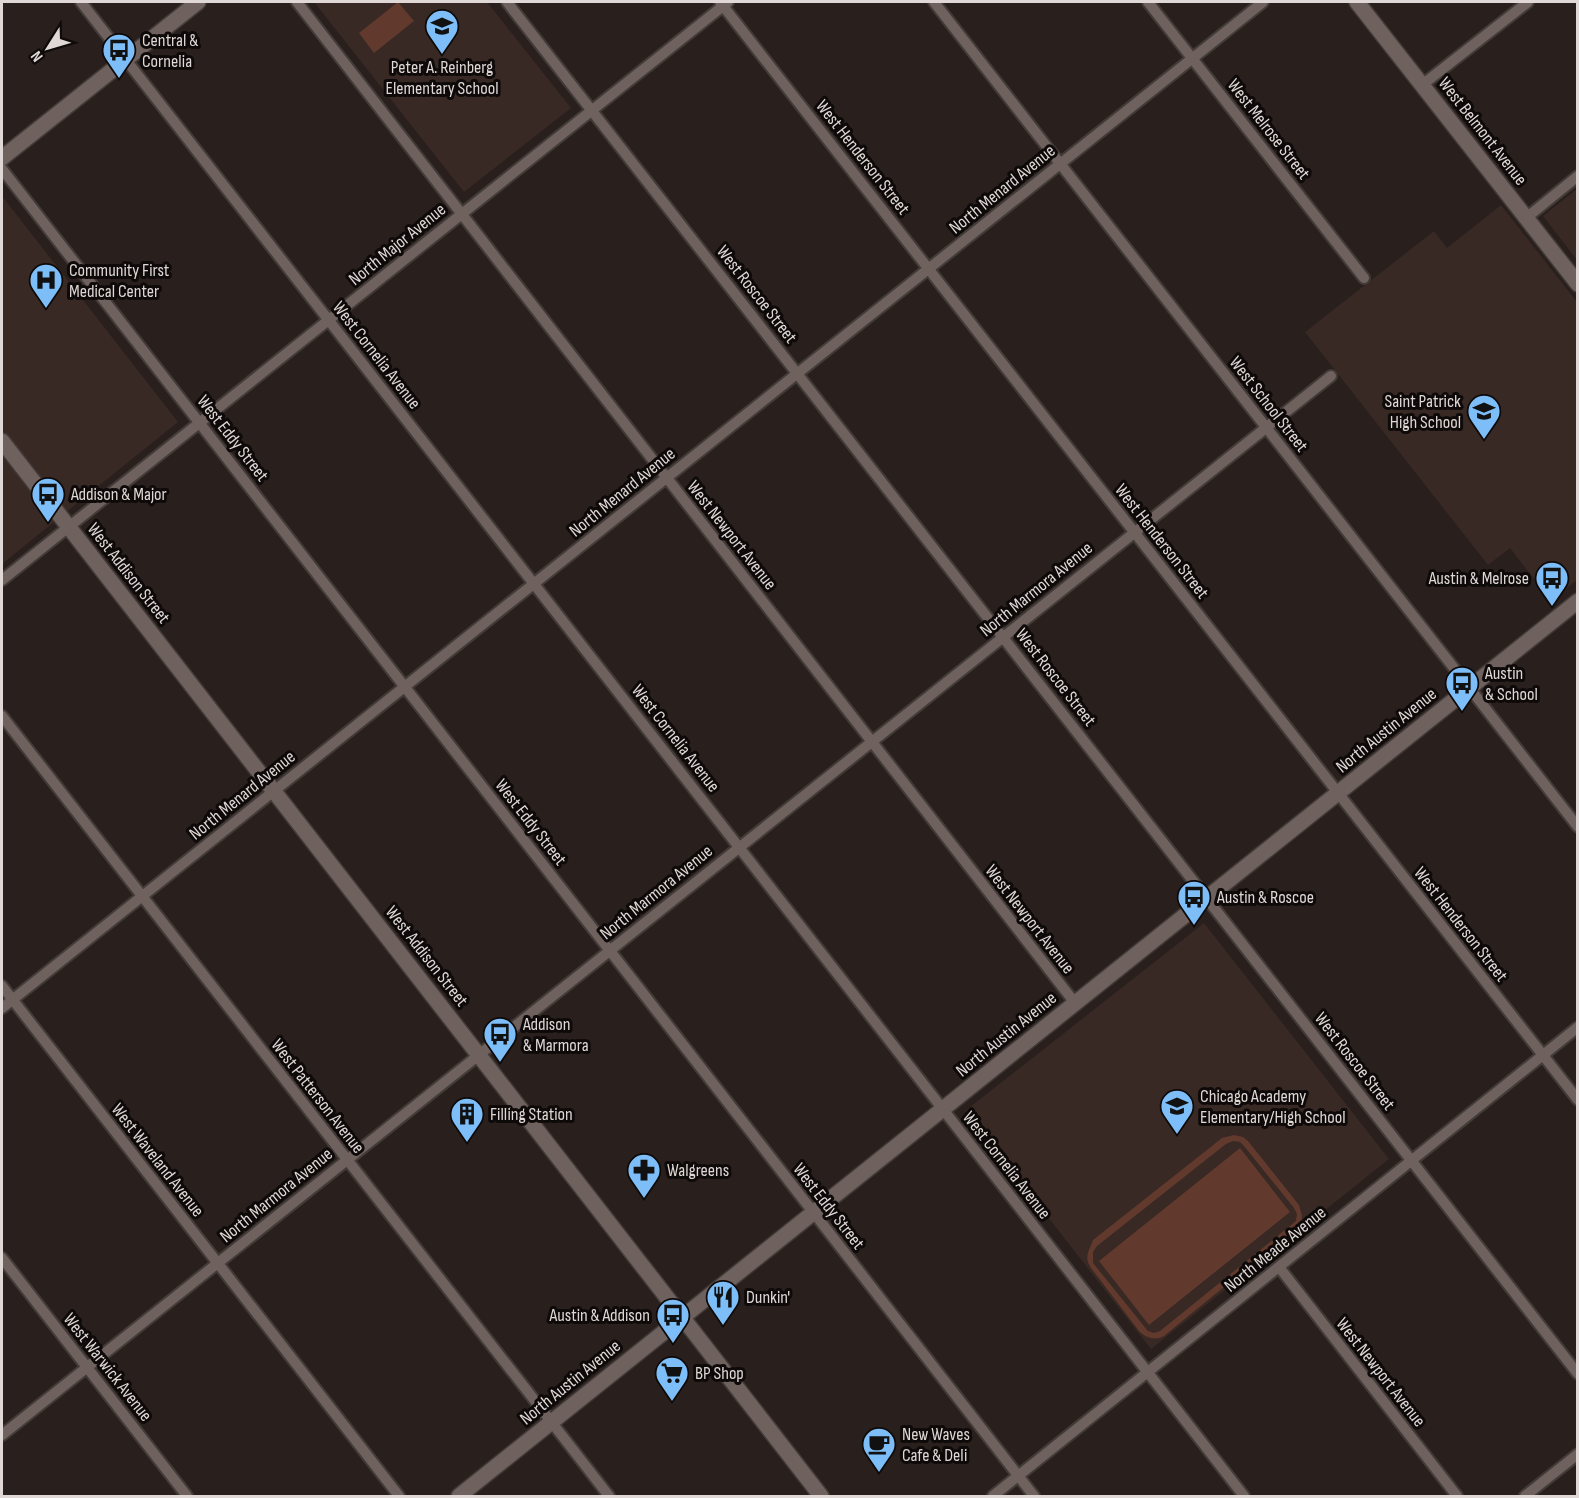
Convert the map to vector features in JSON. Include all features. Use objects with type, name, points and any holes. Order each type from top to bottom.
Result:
[{"type":"street","name":"West Cornelia Avenue","points":[[81,2],[740,846],[1244,1497]]},
{"type":"street","points":[[2,158],[198,2]]},
{"type":"street","name":"West Newport Avenue","points":[[297,2],[1076,1003]]},
{"type":"street","name":"West Roscoe Street","points":[[507,2],[1578,1374]]},
{"type":"street","name":"West School Street","points":[[934,2],[1578,827]]},
{"type":"street","name":"West Melrose Street","points":[[1148,2],[1364,278]]},
{"type":"street","name":"North Menard Avenue","points":[[2,1008],[1263,2]]},
{"type":"street","name":"West Belmont Avenue","points":[[1357,2],[1578,284]]},
{"type":"street","points":[[1422,85],[1528,2]]},
{"type":"street","name":"North Major Avenue","points":[[2,580],[724,3]]},
{"type":"street","name":"West Henderson Street","points":[[724,3],[928,268],[1578,1100]]},
{"type":"street","name":"West Eddy Street","points":[[2,169],[1034,1497]]},
{"type":"street","points":[[1526,218],[1578,176]]},
{"type":"street","name":"North Marmora Avenue","points":[[2,1435],[1331,376]]},
{"type":"street","name":"West Addison Street","points":[[2,441],[820,1497]]},
{"type":"street","name":"North Austin Avenue","points":[[459,1497],[1578,601]]},
{"type":"street","name":"West Patterson Avenue","points":[[2,716],[609,1497]]},
{"type":"street","name":"West Waveland Avenue","points":[[2,986],[399,1497]]},
{"type":"street","name":"North Meade Avenue","points":[[993,1497],[1578,1027]]},
{"type":"street","name":"West Warwick Avenue","points":[[2,1258],[188,1497]]},
{"type":"street","name":"West Newport Avenue","points":[[1279,1267],[1457,1497]]},
{"type":"street","points":[[1525,1497],[1578,1454]]},
{"type":"shaded area","name":"Peter A. Reinberg Elementary School","points":[[314,2],[487,2],[571,108],[464,192]]},
{"type":"shaded area","points":[[398,2],[414,21],[374,53],[359,33]]},
{"type":"shaded area","points":[[1577,189],[1577,260],[1543,216]]},
{"type":"shaded area","name":"Community First Medical Center","points":[[2,196],[178,422],[2,564]]},
{"type":"shaded area","name":"Saint Patrick High School","points":[[1501,205],[1577,302],[1577,580],[1551,601],[1510,548],[1488,565],[1305,332],[1434,231],[1447,248]]},
{"type":"shaded area","name":"Chicago Academy Elementary/High School","points":[[1204,923],[1389,1159],[1151,1349],[965,1111]]},
{"type":"shaded area","points":[[1234,1135],[1248,1141],[1299,1205],[1302,1216],[1301,1224],[1164,1336],[1148,1337],[1139,1331],[1091,1268],[1087,1257],[1089,1250],[1093,1240],[1222,1138]],"holes":[[[1233,1141],[1240,1142],[1294,1208],[1297,1214],[1296,1221],[1160,1331],[1154,1333],[1148,1331],[1093,1263],[1093,1252],[1097,1246],[1226,1144]]]},
{"type":"shaded area","points":[[1240,1148],[1290,1212],[1149,1325],[1099,1261]]},
{"type":"place","name":"Peter A. Reinberg Elementary School","points":[[442,55]]},
{"type":"place","name":"Central & Cornelia","points":[[119,79]]},
{"type":"place","name":"Community First Medical Center","points":[[46,309]]},
{"type":"place","name":"Saint Patrick High School","points":[[1484,440]]},
{"type":"place","name":"Addison & Major","points":[[48,523]]},
{"type":"place","name":"Austin & Melrose","points":[[1552,607]]},
{"type":"place","name":"Austin & School","points":[[1462,712]]},
{"type":"place","name":"Austin & Roscoe","points":[[1194,926]]},
{"type":"place","name":"Addison & Marmora","points":[[500,1063]]},
{"type":"place","name":"Chicago Academy Elementary/High School","points":[[1177,1135]]},
{"type":"place","name":"Filling Station","points":[[467,1143]]},
{"type":"place","name":"Walgreens","points":[[644,1199]]},
{"type":"place","name":"Dunkin'","points":[[723,1326]]},
{"type":"place","name":"Austin & Addison","points":[[673,1344]]},
{"type":"place","name":"BP Shop","points":[[672,1402]]},
{"type":"place","name":"New Waves Cafe & Deli","points":[[879,1473]]}]
